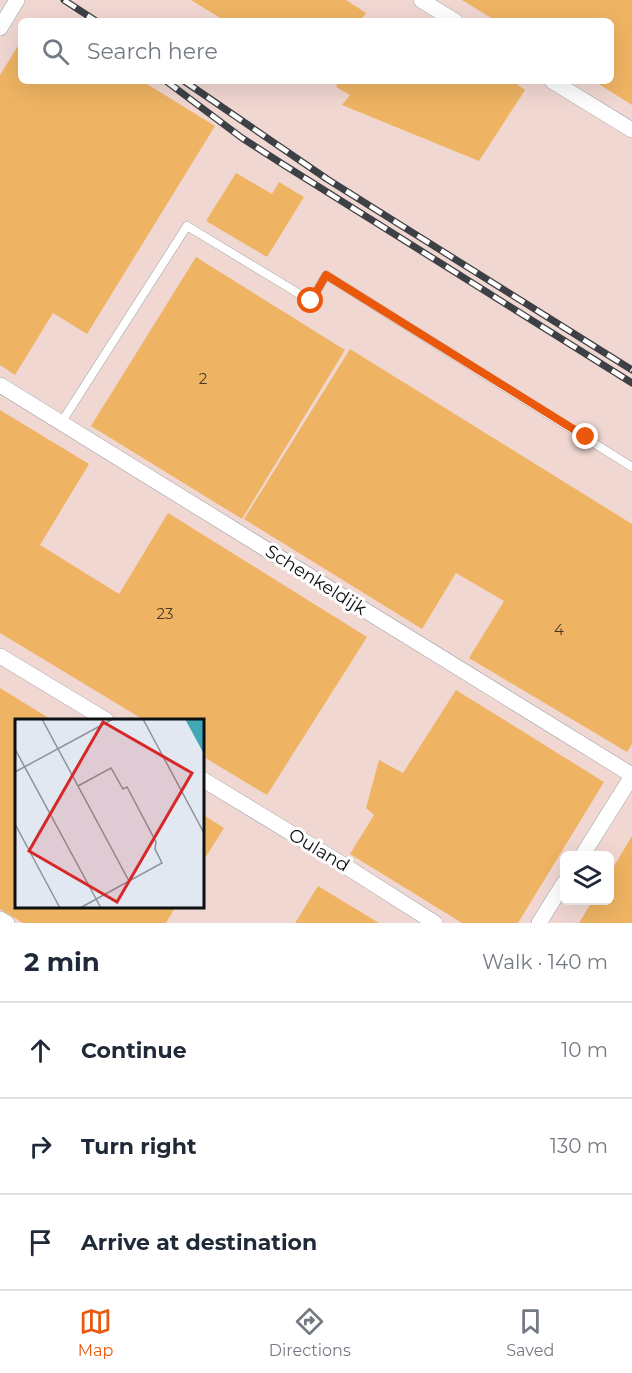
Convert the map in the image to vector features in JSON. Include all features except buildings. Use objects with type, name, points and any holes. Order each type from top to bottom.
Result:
[{"type":"street","points":[[0,28],[17,0]]},
{"type":"street","points":[[421,0],[450,18]]},
{"type":"street","points":[[557,84],[632,130]]},
{"type":"street","name":"Schenkeldijk","points":[[0,385],[632,776]]},
{"type":"street","points":[[0,656],[104,719]]},
{"type":"street","points":[[585,851],[632,776]]},
{"type":"street","name":"Ouland","points":[[204,780],[435,923]]},
{"type":"street","points":[[539,923],[560,889]]},
{"type":"street","points":[[0,919],[7,923]]},
{"type":"lane","points":[[61,423],[187,226],[311,301],[326,275],[632,467]]},
{"type":"shaded area","points":[[0,0],[632,0],[632,923],[0,923]]},
{"type":"railway","points":[[64,0],[91,18]]},
{"type":"railway","points":[[170,84],[242,138],[632,383]]},
{"type":"railway","points":[[188,84],[327,179],[632,370]]},
{"type":"route","points":[[311,301],[326,275],[586,437]]}]
